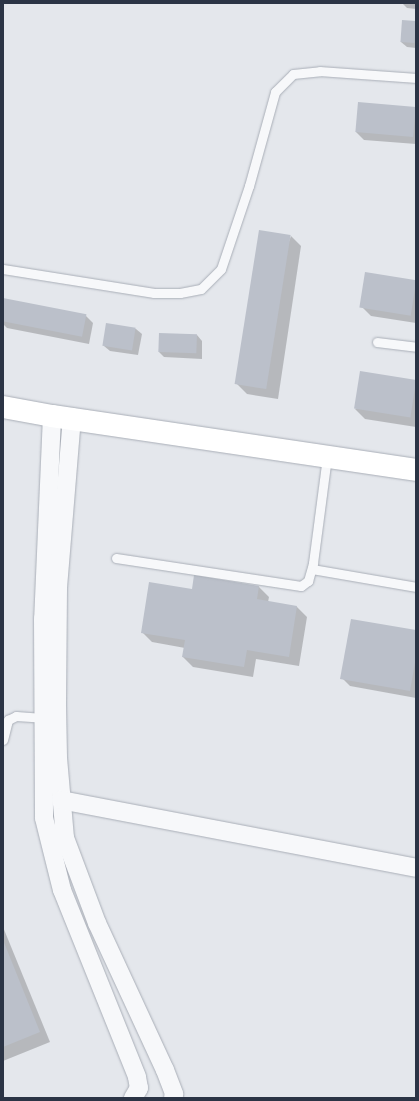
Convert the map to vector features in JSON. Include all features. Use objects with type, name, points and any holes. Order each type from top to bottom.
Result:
[{"type":"street","points":[[3,407],[416,470]]},
{"type":"street","points":[[62,416],[43,619],[44,818],[62,890],[137,1077],[139,1088],[133,1098]]},
{"type":"street","points":[[62,416],[57,706],[61,800],[65,838],[97,923],[165,1070],[175,1096]]},
{"type":"street","points":[[61,800],[416,868]]},
{"type":"lane","points":[[3,269],[154,293],[180,293],[201,289],[221,269],[249,186],[275,92],[294,74],[320,71],[416,78]]},
{"type":"lane","points":[[377,342],[416,347]]},
{"type":"lane","points":[[116,558],[302,586],[308,581],[312,569],[327,456]]},
{"type":"lane","points":[[312,569],[416,586]]},
{"type":"lane","points":[[3,740],[4,728],[8,720],[16,716],[43,718]]},
{"type":"building","points":[[402,20],[416,21],[414,43],[400,42]]},
{"type":"building","points":[[358,102],[416,107],[413,137],[355,132]]},
{"type":"building","points":[[259,230],[291,235],[266,389],[235,384]]},
{"type":"building","points":[[365,272],[416,280],[411,316],[359,308]]},
{"type":"building","points":[[3,298],[86,314],[82,337],[3,321]]},
{"type":"building","points":[[106,323],[136,328],[132,350],[102,346]]},
{"type":"building","points":[[159,333],[197,334],[196,353],[158,352]]},
{"type":"building","points":[[360,371],[416,380],[410,417],[354,409]]},
{"type":"building","points":[[194,575],[259,586],[257,599],[297,606],[289,657],[247,650],[244,667],[182,657],[185,640],[141,633],[149,582],[192,589]]},
{"type":"building","points":[[351,619],[416,630],[416,657],[410,691],[340,679]]},
{"type":"building","points":[[3,940],[40,1032],[3,1047]]}]
